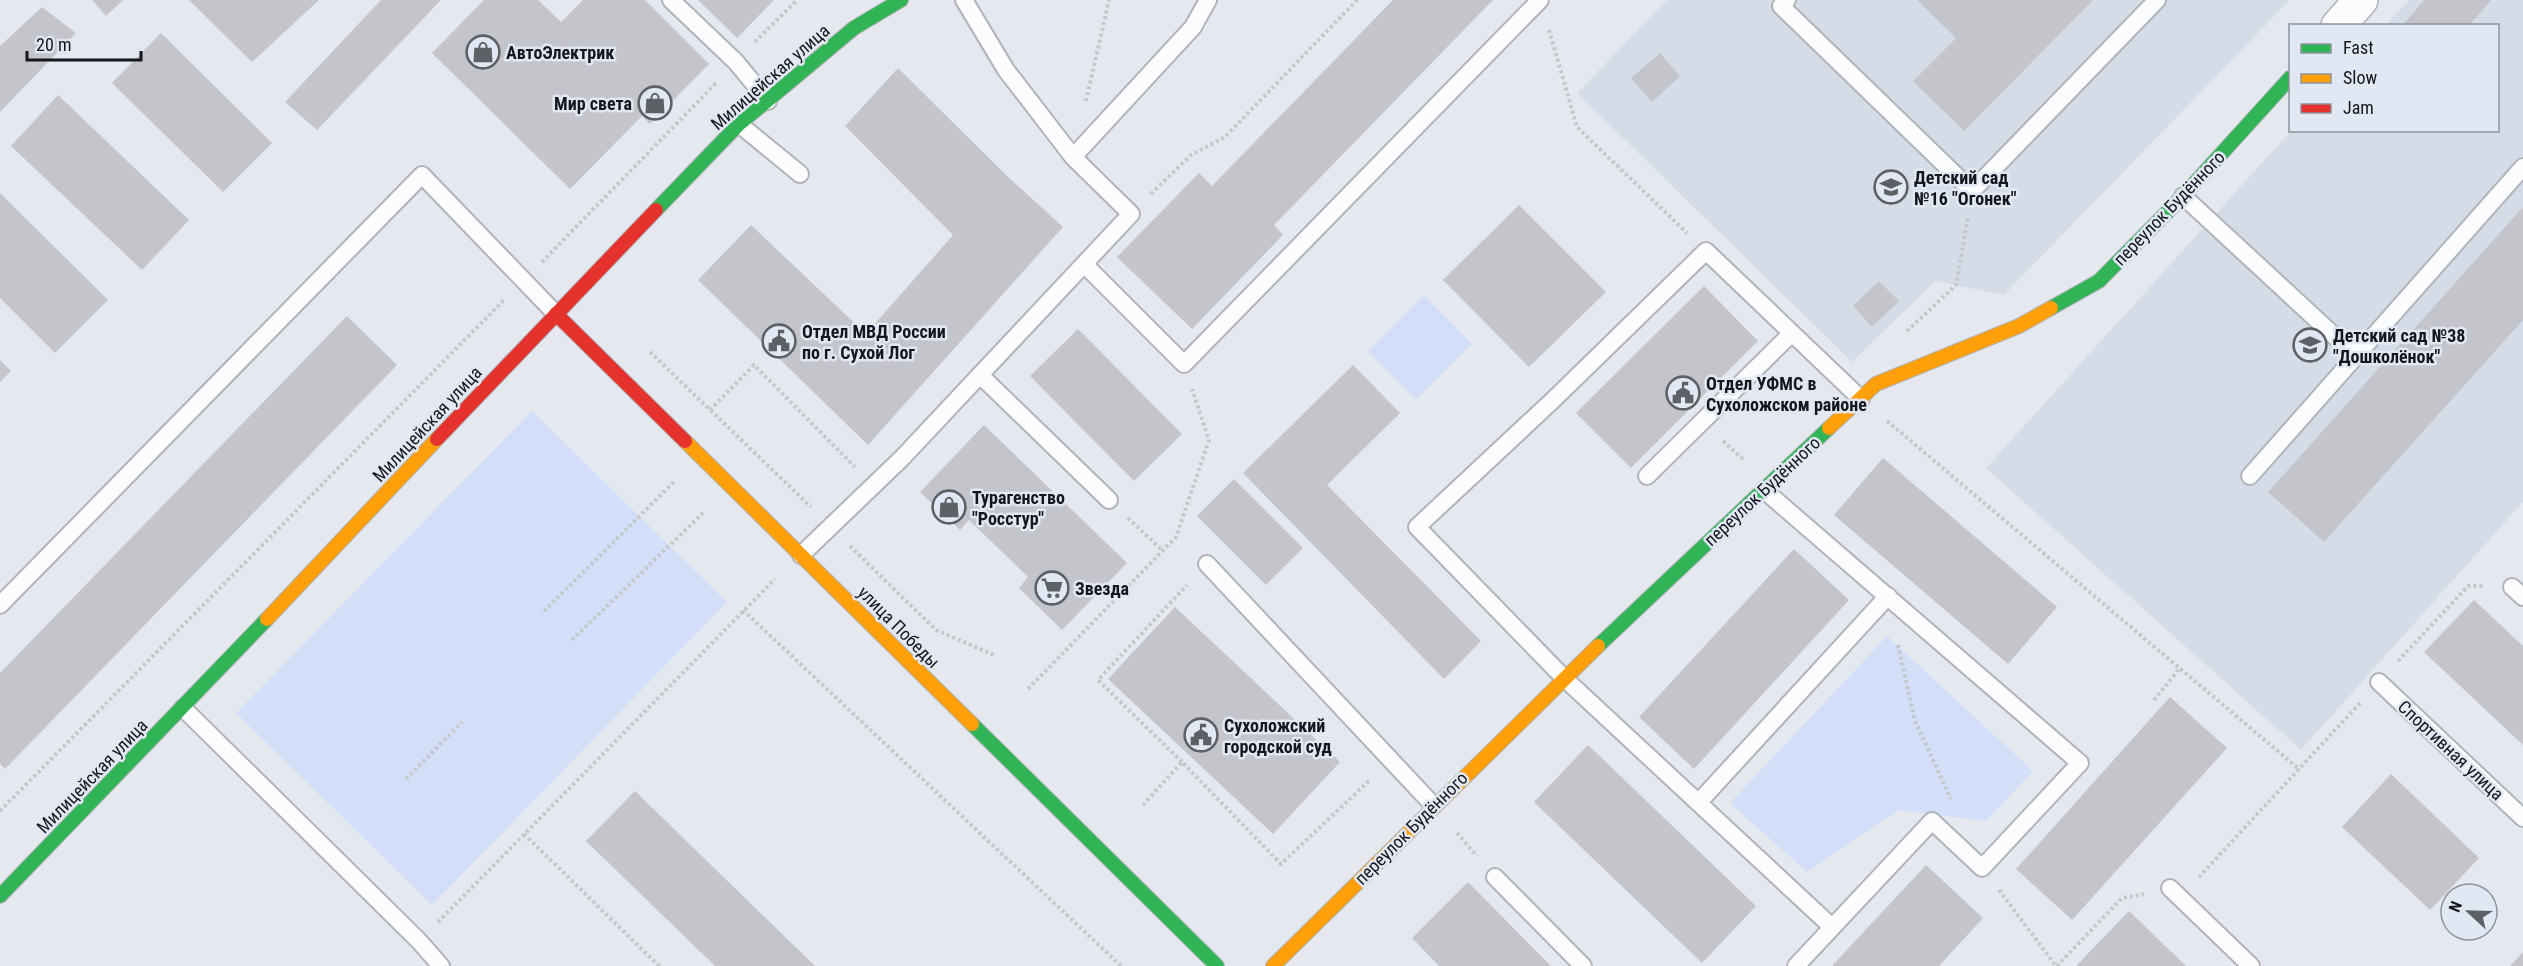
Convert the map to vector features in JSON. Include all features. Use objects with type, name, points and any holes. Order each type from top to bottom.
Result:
[{"type":"street","name":"Милицейская улица","points":[[0,896],[183,708],[739,124],[854,28],[901,0]]},
{"type":"street","points":[[2340,24],[2361,0]]},
{"type":"street","name":"переулок Будённого","points":[[1273,966],[1564,678],[1876,384],[2019,326],[2099,281],[2183,196],[2289,79]]},
{"type":"street","name":"улица Победы","points":[[556,314],[1217,966]]},
{"type":"lane","points":[[671,0],[736,62],[768,101]]},
{"type":"lane","points":[[801,555],[902,458],[1131,214],[1073,157],[1006,70],[964,0]]},
{"type":"lane","points":[[1073,157],[1193,27],[1208,0]]},
{"type":"lane","points":[[1085,265],[1184,364],[1540,0]]},
{"type":"lane","points":[[1787,0],[1781,6],[1972,191],[2157,0]]},
{"type":"lane","points":[[739,124],[800,174]]},
{"type":"lane","points":[[2250,476],[2523,167]]},
{"type":"lane","points":[[0,605],[422,176],[556,314]]},
{"type":"lane","points":[[2183,196],[2356,356]]},
{"type":"lane","points":[[1832,927],[1564,678],[1417,527],[1552,401],[1706,251],[1861,399]]},
{"type":"lane","points":[[1647,476],[1791,334]]},
{"type":"lane","points":[[980,375],[1109,500]]},
{"type":"lane","points":[[1764,489],[2080,763],[1983,868],[1932,821],[1796,966]]},
{"type":"lane","points":[[1207,564],[1433,806]]},
{"type":"lane","points":[[1699,802],[1888,596]]},
{"type":"lane","name":"Спортивная улица","points":[[2379,682],[2523,818]]},
{"type":"lane","points":[[183,708],[419,941],[441,966]]},
{"type":"lane","points":[[1495,878],[1583,966]]},
{"type":"lane","points":[[2175,893],[2251,966]]},
{"type":"path","points":[[0,811],[797,0]]},
{"type":"path","points":[[1073,157],[1109,0]]},
{"type":"path","points":[[1131,214],[1191,155],[1225,137],[1357,0]]},
{"type":"path","points":[[1547,22],[1577,127],[1706,251]]},
{"type":"path","points":[[1906,332],[1956,285],[1972,191]]},
{"type":"path","points":[[642,344],[936,630],[996,656]]},
{"type":"path","points":[[1028,689],[1176,537],[1209,440],[1184,364]]},
{"type":"path","points":[[682,438],[754,365],[873,485]]},
{"type":"path","points":[[1861,399],[2299,769]]},
{"type":"path","points":[[1703,422],[1747,462]]},
{"type":"path","points":[[544,611],[701,456]]},
{"type":"path","points":[[572,640],[730,485]]},
{"type":"path","points":[[1109,500],[1163,551]]},
{"type":"path","points":[[419,941],[743,610],[801,555]]},
{"type":"path","points":[[1207,564],[1098,680],[1281,864],[1391,760]]},
{"type":"path","points":[[1983,868],[2057,966],[2122,898],[2175,893],[2299,769],[2468,586],[2518,592]]},
{"type":"path","points":[[1888,596],[1915,721],[1953,805]]},
{"type":"path","points":[[743,610],[1121,966]]},
{"type":"path","points":[[2154,700],[2180,668]]},
{"type":"path","points":[[406,779],[462,722]]},
{"type":"path","points":[[1143,805],[1182,762]]},
{"type":"path","points":[[1433,806],[1495,878]]},
{"type":"path","points":[[524,834],[659,966]]},
{"type":"shaded area","name":"Детский сад №16 \"Огонек\"","points":[[1667,0],[2290,0],[2004,295],[1935,281],[1852,362],[1577,93]]},
{"type":"shaded area","name":"Детский сад №38 \"Дошколёнок\"","points":[[2409,0],[2523,0],[2523,502],[2301,750],[1986,468],[2290,132],[2499,132],[2499,24],[2387,24]]},
{"type":"shaded area","points":[[1424,295],[1472,344],[1416,399],[1368,351]]},
{"type":"shaded area","points":[[532,411],[727,602],[432,905],[236,713]]},
{"type":"shaded area","points":[[1887,636],[2033,771],[1986,821],[1898,810],[1807,872],[1730,803]]},
{"type":"building","points":[[92,0],[123,0],[106,16]]},
{"type":"building","points":[[189,0],[319,0],[252,62]]},
{"type":"building","points":[[381,0],[441,0],[317,130],[285,102]]},
{"type":"building","points":[[484,0],[538,0],[561,22],[583,0],[645,0],[709,64],[650,124],[642,116],[570,189],[432,53]]},
{"type":"building","points":[[698,0],[774,0],[737,38]]},
{"type":"building","points":[[1393,0],[1493,0],[1274,225],[1283,235],[1192,329],[1117,257],[1199,173],[1212,186]]},
{"type":"building","points":[[1917,0],[2093,0],[1964,131],[1913,81],[1956,38]]},
{"type":"building","points":[[2424,0],[2491,0],[2471,24],[2404,24]]},
{"type":"building","points":[[42,7],[76,33],[0,112],[0,46]]},
{"type":"building","points":[[161,33],[272,143],[223,192],[112,83]]},
{"type":"building","points":[[1660,53],[1680,76],[1652,102],[1631,78]]},
{"type":"building","points":[[898,68],[1006,175],[1063,227],[868,445],[698,280],[751,225],[866,334],[953,235],[845,126]]},
{"type":"building","points":[[58,95],[189,220],[142,270],[11,146]]},
{"type":"building","points":[[0,193],[108,300],[55,353],[0,298]]},
{"type":"building","points":[[1519,205],[1606,292],[1529,367],[1443,280]]},
{"type":"building","points":[[2523,207],[2523,320],[2324,542],[2268,492]]},
{"type":"building","points":[[1879,281],[1899,301],[1872,327],[1853,306]]},
{"type":"building","points":[[1704,286],[1758,341],[1631,468],[1576,413]]},
{"type":"building","points":[[347,316],[397,365],[5,769],[0,764],[0,673]]},
{"type":"building","points":[[1078,329],[1182,434],[1134,481],[1030,376]]},
{"type":"building","points":[[0,360],[11,371],[0,382]]},
{"type":"building","points":[[1353,365],[1400,413],[1327,485],[1481,641],[1444,679],[1243,473]]},
{"type":"building","points":[[984,425],[1127,563],[1062,630],[1019,588],[1028,577],[969,520],[960,530],[920,492]]},
{"type":"building","points":[[1883,458],[2057,607],[2008,664],[1834,515]]},
{"type":"building","points":[[1234,479],[1303,548],[1266,585],[1197,516]]},
{"type":"building","points":[[1794,549],[1849,600],[1694,769],[1639,717]]},
{"type":"building","points":[[2474,600],[2523,646],[2523,745],[2424,652]]},
{"type":"building","points":[[1175,607],[1340,762],[1273,834],[1108,679]]},
{"type":"building","points":[[2170,697],[2227,748],[2072,920],[2016,869]]},
{"type":"building","points":[[1588,745],[1756,906],[1702,963],[1534,802]]},
{"type":"building","points":[[2391,774],[2479,858],[2456,882],[2439,882],[2439,900],[2430,910],[2342,827]]},
{"type":"building","points":[[635,791],[815,966],[715,966],[586,841]]},
{"type":"building","points":[[1926,865],[1983,918],[1939,966],[1832,966]]},
{"type":"building","points":[[1468,882],[1551,966],[1439,966],[1412,938]]},
{"type":"building","points":[[2129,911],[2186,966],[2076,966]]},
{"type":"building","points":[[2523,952],[2523,966],[2510,966]]},
{"type":"traffic: fast","points":[[656,210],[739,124],[854,28],[901,0]]},
{"type":"traffic: fast","points":[[2051,308],[2099,281],[2183,196],[2289,79]]},
{"type":"traffic: fast","points":[[1598,646],[1829,428]]},
{"type":"traffic: fast","points":[[0,896],[267,619]]},
{"type":"traffic: fast","points":[[972,724],[1217,966]]},
{"type":"traffic: slow","points":[[1829,428],[1876,384],[2019,326],[2051,308]]},
{"type":"traffic: slow","points":[[267,619],[437,439]]},
{"type":"traffic: slow","points":[[685,441],[972,724]]},
{"type":"traffic: slow","points":[[1273,966],[1598,646]]},
{"type":"traffic: jam","points":[[437,439],[656,210]]},
{"type":"traffic: jam","points":[[556,314],[685,441]]},
{"type":"place","name":"АвтоЭлектрик","points":[[483,52]]},
{"type":"place","name":"Мир света","points":[[655,103]]},
{"type":"place","name":"Детский сад №16 \"Огонек\"","points":[[1891,187]]},
{"type":"place","name":"Отдел МВД России по г. Сухой Лог","points":[[779,341]]},
{"type":"place","name":"Детский сад №38 \"Дошколёнок\"","points":[[2310,345]]},
{"type":"place","name":"Отдел УФМС в Сухоложском районе","points":[[1683,393]]},
{"type":"place","name":"Турагенство \"Росстур\"","points":[[949,507]]},
{"type":"place","name":"Звезда","points":[[1052,588]]},
{"type":"place","name":"Сухоложский городской суд","points":[[1201,735]]}]
